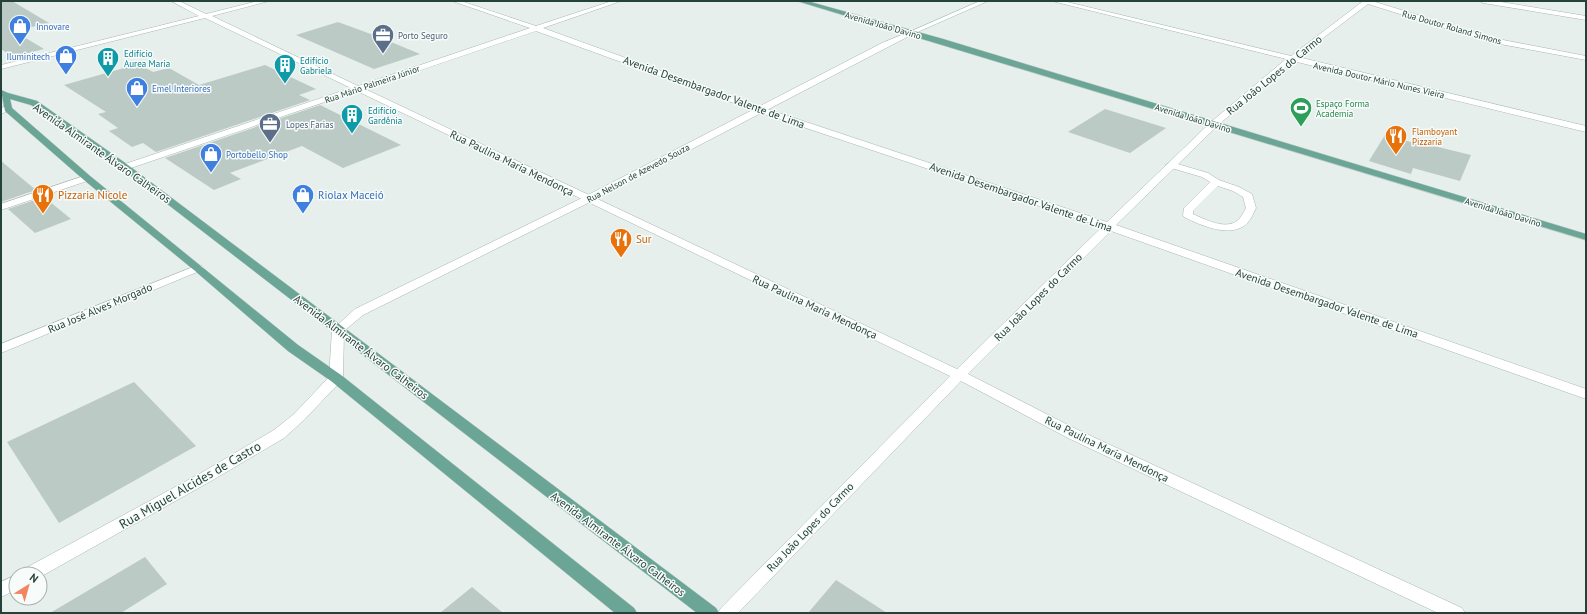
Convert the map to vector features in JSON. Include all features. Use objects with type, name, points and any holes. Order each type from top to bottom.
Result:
[{"type":"main road","name":"Avenida João Davino","points":[[800,1],[911,33],[1586,237]]},
{"type":"main road","name":"Avenida Almirante Álvaro Calheiros","points":[[628,613],[336,378],[293,348],[5,110],[3,93],[34,104],[125,167],[710,613]]},
{"type":"street","name":"Rua Paulina Maria Mendonça","points":[[174,1],[959,375],[1073,434],[1456,613]]},
{"type":"street","points":[[1,67],[266,1]]},
{"type":"street","name":"Avenida Desembargador Valente de Lima","points":[[455,1],[538,28],[761,110],[1108,226],[1586,394]]},
{"type":"street","name":"Rua Mário Palmeira Júnior","points":[[125,167],[618,1]]},
{"type":"street","name":"Rua Nelson de Azevedo Souza","points":[[338,330],[359,312],[588,199],[885,45],[984,1]]},
{"type":"street","name":"Avenida Doutor Mário Nunes Vieira","points":[[1055,1],[1586,129]]},
{"type":"street","name":"Rua João Lopes do Carmo","points":[[726,613],[959,375],[1171,165],[1214,124],[1291,59],[1367,1]]},
{"type":"street","name":"Rua Doutor Roland Simons","points":[[1367,1],[1492,40],[1586,58]]},
{"type":"street","points":[[1483,1],[1586,18]]},
{"type":"street","points":[[1171,165],[1205,175],[1216,182],[1236,189],[1248,196],[1251,208],[1240,224],[1233,227],[1218,226],[1195,219],[1188,215],[1188,210],[1216,182]]},
{"type":"street","points":[[1,207],[88,178]]},
{"type":"street","name":"Rua José Alves Morgado","points":[[1,350],[198,268]]},
{"type":"street","points":[[336,378],[338,330]]},
{"type":"street","name":"Rua Miguel Alcides de Castro","points":[[45,566],[206,477],[279,434],[299,417],[336,378]]},
{"type":"building","points":[[1,1],[12,1],[49,23],[14,31],[44,49],[13,57],[1,49]]},
{"type":"building","points":[[338,22],[420,54],[374,69],[296,35]]},
{"type":"building","points":[[138,64],[153,72],[169,68],[199,85],[265,65],[316,89],[299,95],[310,100],[156,152],[143,143],[132,147],[109,131],[118,128],[98,114],[106,112],[64,85]]},
{"type":"building","points":[[320,105],[401,145],[343,168],[302,146],[230,173],[241,179],[214,190],[165,158]]},
{"type":"building","points":[[1105,109],[1166,128],[1130,153],[1068,132]]},
{"type":"building","points":[[1385,135],[1429,147],[1430,145],[1471,155],[1460,181],[1413,168],[1411,174],[1369,161]]},
{"type":"building","points":[[1,161],[36,190],[1,202]]},
{"type":"building","points":[[44,197],[71,219],[35,233],[8,209]]},
{"type":"building","points":[[134,382],[196,446],[59,523],[7,442]]},
{"type":"building","points":[[145,557],[167,584],[121,613],[50,613]]},
{"type":"building","points":[[836,580],[887,613],[808,613]]},
{"type":"building","points":[[472,587],[503,613],[440,613]]},
{"type":"place","name":"Innovare","points":[[20,46]]},
{"type":"place","name":"Porto Seguro","points":[[383,54]]},
{"type":"place","name":"Iluminitech","points":[[66,76]]},
{"type":"place","name":"Edifício Aurea Maria","points":[[108,78]]},
{"type":"place","name":"Edifício Gabriela","points":[[285,84]]},
{"type":"place","name":"Emel Interiores","points":[[137,108]]},
{"type":"place","name":"Espaço Forma Academia","points":[[1301,128]]},
{"type":"place","name":"Edifício Gardênia","points":[[352,134]]},
{"type":"place","name":"Lopes Farias","points":[[270,144]]},
{"type":"place","name":"Flamboyant Pizzaria","points":[[1396,156]]},
{"type":"place","name":"Portobello Shop","points":[[211,174]]},
{"type":"place","name":"Pizzaria Nicole","points":[[43,214]]},
{"type":"place","name":"Riolax Maceió","points":[[303,214]]},
{"type":"place","name":"Sur","points":[[621,258]]}]
